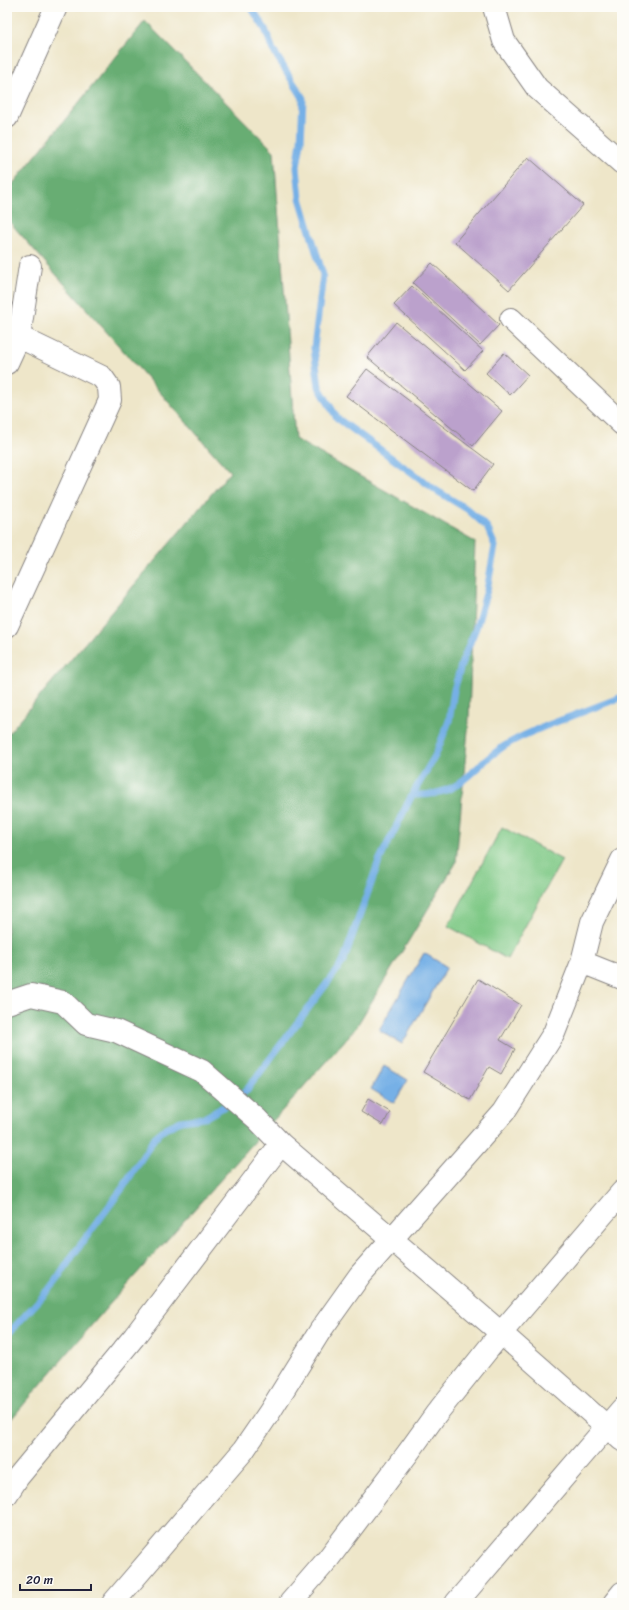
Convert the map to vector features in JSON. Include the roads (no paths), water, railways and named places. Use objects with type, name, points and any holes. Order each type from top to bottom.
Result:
[{"type":"street","points":[[7,117],[56,7]]},
{"type":"street","points":[[494,7],[504,41],[537,88],[622,163]]},
{"type":"street","points":[[7,363],[30,266]]},
{"type":"street","points":[[511,319],[622,424]]},
{"type":"street","points":[[7,626],[110,400],[109,387],[102,377],[13,334]]},
{"type":"street","points":[[113,1603],[243,1451],[270,1413],[335,1309],[360,1275],[391,1238],[504,1112],[554,1033],[582,962],[592,922],[622,860]]},
{"type":"street","points":[[582,962],[622,978]]},
{"type":"street","points":[[7,1002],[31,995],[63,1002],[86,1024],[116,1031],[202,1071],[257,1119],[281,1144],[501,1333],[614,1434]]},
{"type":"street","points":[[7,1494],[18,1477],[134,1337],[281,1144]]},
{"type":"street","points":[[290,1603],[328,1559],[436,1414],[501,1333],[622,1192]]},
{"type":"street","points":[[456,1603],[614,1434],[622,1409]]},
{"type":"water","points":[[424,953],[447,967],[402,1044],[379,1030]]},
{"type":"water","points":[[384,1066],[408,1080],[394,1103],[371,1089]]},
{"type":"waterway","points":[[7,1335],[55,1283],[73,1255],[124,1186],[155,1137],[166,1128],[181,1121],[204,1118],[246,1091],[343,962],[379,861],[412,795],[435,756],[449,721],[454,690],[462,662],[476,628],[487,590],[495,546],[487,527],[467,509],[437,491],[337,418],[319,387],[314,348],[323,275],[300,198],[297,167],[301,142],[303,98],[273,50],[265,29],[251,7]]},
{"type":"waterway","points":[[412,795],[445,791],[467,778],[497,751],[516,739],[622,697]]}]
